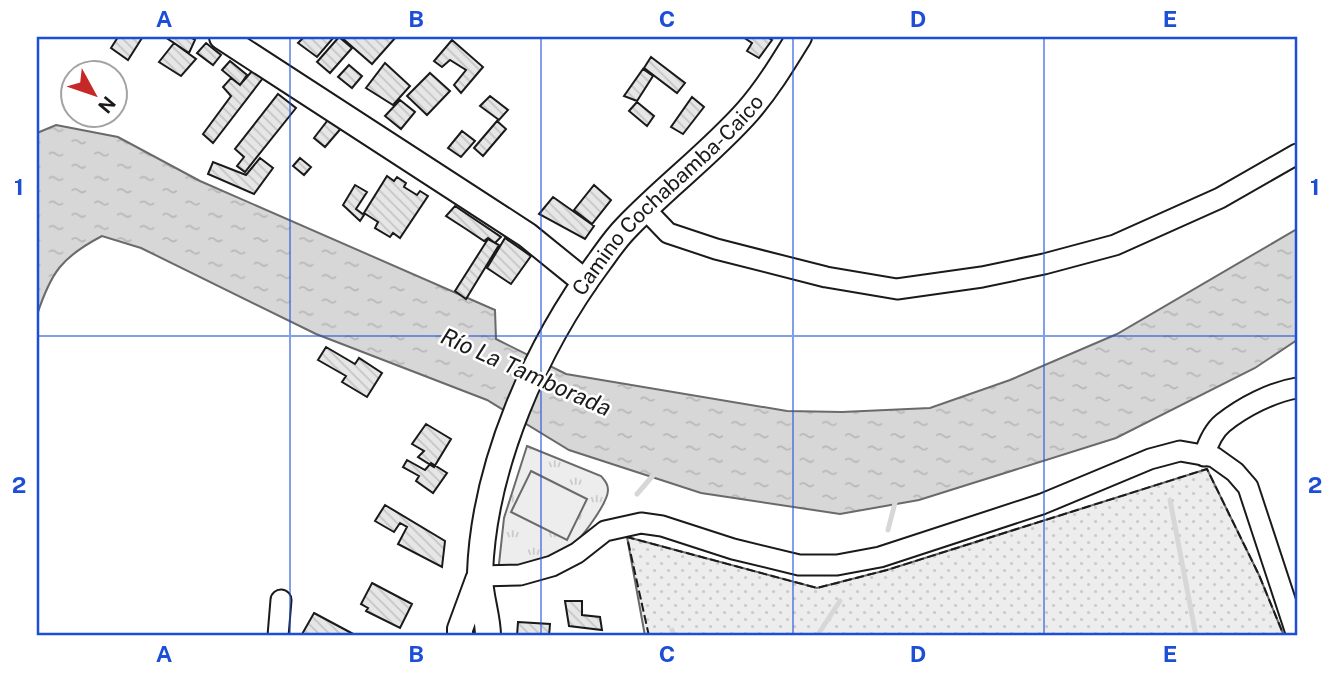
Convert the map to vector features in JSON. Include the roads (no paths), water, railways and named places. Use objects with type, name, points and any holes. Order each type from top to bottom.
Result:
[{"type":"main road","points":[[222,37],[527,235],[584,282]]},
{"type":"main road","name":"Camino Cochabamba-Caico","points":[[480,576],[488,510],[513,420],[564,314],[623,230],[747,112],[774,78],[799,37]]},
{"type":"main road","points":[[460,636],[460,629],[480,576]]},
{"type":"main road","points":[[480,576],[488,636]]},
{"type":"street","points":[[645,209],[668,233],[826,277],[897,289],[982,277],[1115,245],[1220,198],[1297,154]]},
{"type":"street","points":[[1204,456],[1210,439],[1222,424],[1262,400],[1297,388]]},
{"type":"street","points":[[480,576],[520,575],[552,566],[577,553],[605,531],[641,523],[662,526],[733,549],[799,565],[837,565],[880,556],[1042,504],[1150,458],[1180,452],[1214,457],[1236,472],[1248,487],[1297,636]]},
{"type":"street","points":[[278,636],[281,600]]},
{"type":"water","name":"Río La Tamborada","points":[[56,125],[60,126],[60,130],[82,130],[118,137],[200,181],[495,310],[496,339],[566,374],[787,411],[842,412],[930,408],[1010,380],[1117,334],[1297,229],[1297,340],[1255,368],[1116,438],[919,500],[840,514],[701,493],[569,450],[487,400],[316,334],[141,248],[102,236],[77,251],[60,267],[47,287],[37,315],[37,133]]},
{"type":"waterway","points":[[637,494],[656,472]]},
{"type":"waterway","points":[[888,530],[896,499]]},
{"type":"waterway","points":[[1170,500],[1196,636]]},
{"type":"waterway","points":[[817,636],[840,601]]},
{"type":"waterway","points":[[672,630],[674,636]]}]
